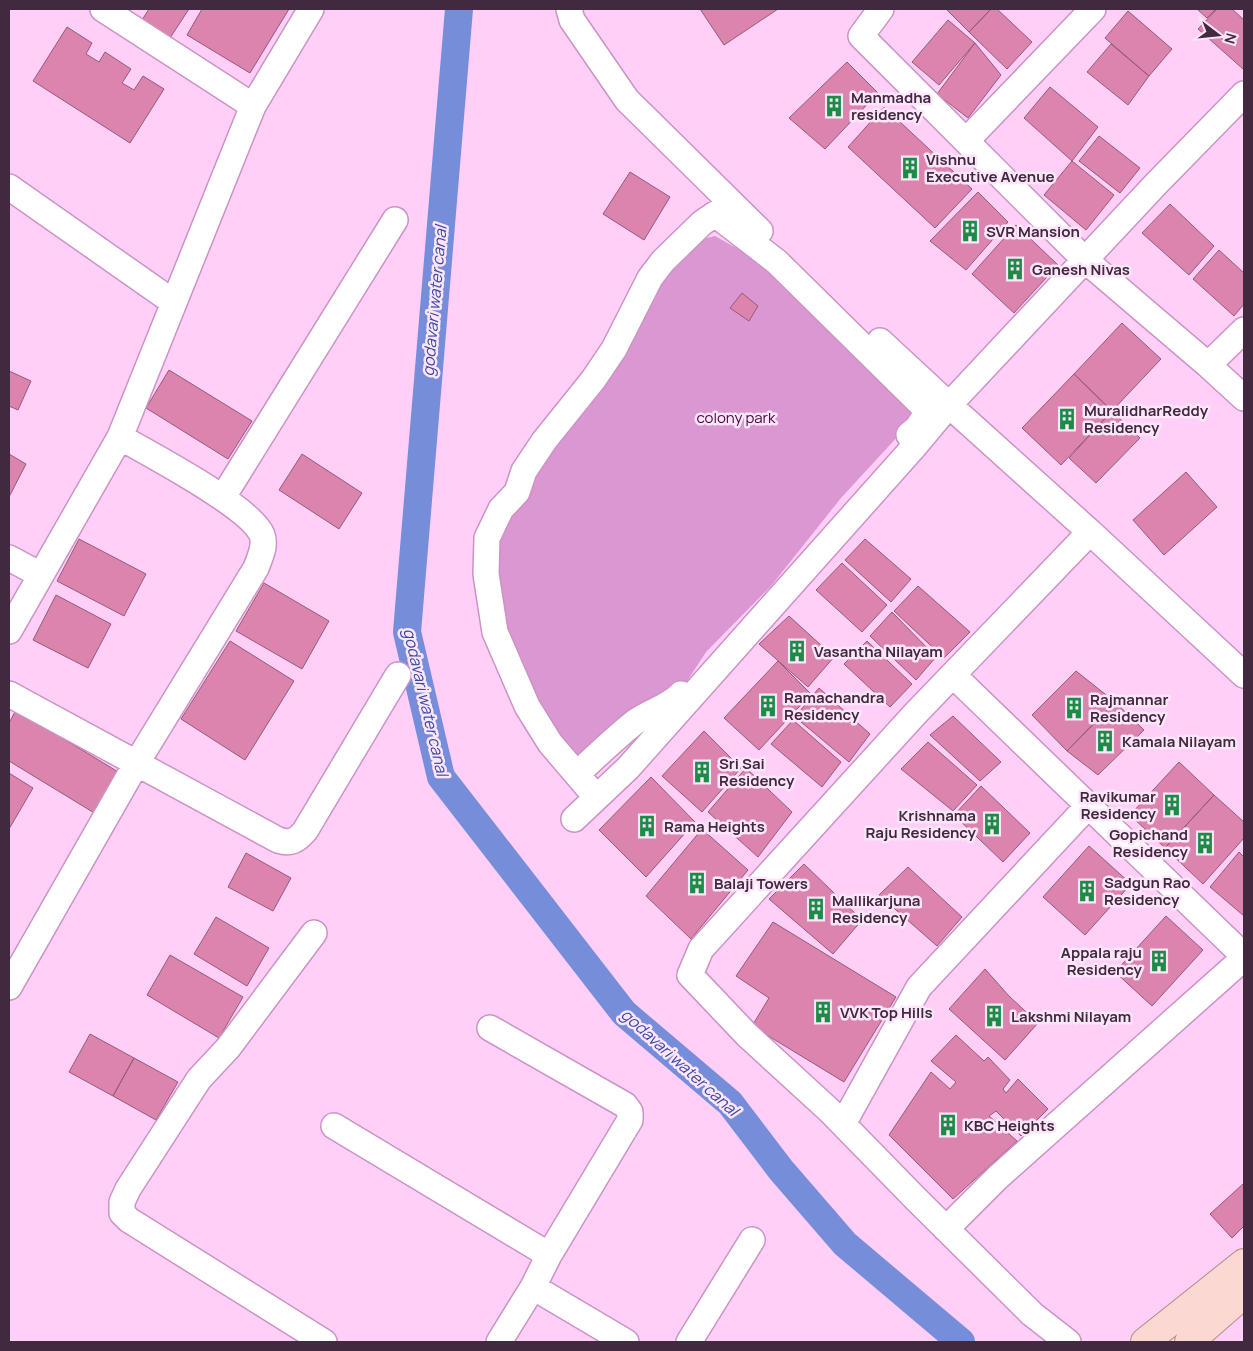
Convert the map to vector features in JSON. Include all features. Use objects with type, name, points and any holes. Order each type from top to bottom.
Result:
[{"type":"main road","points":[[1145,1342],[1244,1263]]},
{"type":"main road","points":[[1189,1342],[1244,1294]]},
{"type":"street","points":[[103,9],[253,106]]},
{"type":"street","points":[[9,631],[120,437],[253,106],[311,9]]},
{"type":"street","points":[[569,9],[572,20],[627,100],[768,238],[1244,675]]},
{"type":"street","points":[[881,9],[860,36],[1085,260],[1244,398]]},
{"type":"street","points":[[966,141],[1093,9]]},
{"type":"street","points":[[574,819],[628,768],[950,405],[1156,184],[1244,94]]},
{"type":"street","points":[[9,187],[173,302]]},
{"type":"street","points":[[577,774],[605,747],[637,721],[674,701],[691,684],[719,648],[756,607],[830,518],[885,458],[917,428],[926,415],[923,406],[777,262],[715,214],[702,223],[663,261],[650,278],[614,349],[593,380],[544,441],[524,471],[517,492],[501,509],[487,538],[486,574],[495,632],[527,706],[550,743],[596,797]]},
{"type":"street","points":[[223,497],[395,220]]},
{"type":"street","points":[[1208,365],[1244,330]]},
{"type":"street","points":[[9,987],[136,764],[256,568],[264,544],[261,533],[252,521],[223,497],[120,437]]},
{"type":"street","points":[[1068,1342],[1032,1314],[843,1124],[747,1035],[690,975],[701,949],[915,714],[1090,532]]},
{"type":"street","points":[[9,558],[41,575]]},
{"type":"street","points":[[9,694],[278,840],[289,843],[297,840],[305,831],[398,675]]},
{"type":"street","points":[[946,1229],[997,1178],[1244,957],[953,676]]},
{"type":"street","points":[[843,1124],[919,987],[1088,806]]},
{"type":"street","points":[[314,932],[228,1048],[199,1079],[128,1189],[122,1202],[122,1213],[129,1220],[324,1342]]},
{"type":"street","points":[[490,1028],[625,1105],[630,1112],[630,1120],[549,1255],[533,1287],[498,1342]]},
{"type":"street","points":[[334,1126],[549,1255]]},
{"type":"street","points":[[689,1342],[752,1240]]},
{"type":"street","points":[[533,1287],[626,1342]]},
{"type":"green space","name":"colony park","points":[[715,236],[772,268],[922,410],[841,498],[771,586],[706,652],[680,692],[578,767],[552,731],[496,609],[498,542],[507,514],[527,479],[644,304],[695,241]]},
{"type":"building","points":[[149,9],[189,9],[170,38],[142,20]]},
{"type":"building","points":[[202,9],[289,9],[250,73],[187,35]]},
{"type":"building","points":[[700,9],[778,9],[724,45]]},
{"type":"building","points":[[946,9],[991,9],[969,32]]},
{"type":"building","points":[[991,9],[997,9],[1032,42],[1007,69],[969,32]]},
{"type":"building","points":[[1197,9],[1216,9],[1207,18]]},
{"type":"building","points":[[1217,9],[1232,9],[1244,20],[1243,69],[1198,29]]},
{"type":"building","points":[[1128,11],[1172,49],[1149,76],[1105,38]]},
{"type":"building","points":[[948,20],[975,43],[939,85],[912,62]]},
{"type":"building","points":[[67,27],[92,43],[86,54],[99,62],[105,52],[131,69],[122,83],[134,90],[143,76],[164,89],[130,143],[33,81]]},
{"type":"building","points":[[975,43],[1001,75],[968,118],[937,94]]},
{"type":"building","points":[[1111,44],[1149,76],[1128,105],[1087,72]]},
{"type":"building","name":"Manmadha residency","points":[[847,62],[878,93],[825,149],[789,118]]},
{"type":"building","points":[[1050,87],[1098,127],[1072,161],[1024,118]]},
{"type":"building","name":"Vishnu Executive Avenue","points":[[884,107],[972,189],[935,228],[848,147]]},
{"type":"building","points":[[1099,136],[1140,168],[1120,193],[1079,161]]},
{"type":"building","points":[[1072,161],[1114,195],[1086,230],[1044,195]]},
{"type":"building","points":[[630,172],[670,197],[644,240],[603,214]]},
{"type":"building","name":"SVR Mansion","points":[[978,192],[1008,222],[966,270],[930,241]]},
{"type":"building","points":[[1170,204],[1214,246],[1189,275],[1142,233]]},
{"type":"building","name":"Ganesh Nivas","points":[[1016,225],[1058,265],[1014,313],[972,274]]},
{"type":"building","points":[[1219,250],[1244,273],[1244,304],[1234,316],[1193,279]]},
{"type":"building","points":[[742,293],[758,306],[749,321],[730,308]]},
{"type":"building","points":[[1122,323],[1161,359],[1112,411],[1074,374]]},
{"type":"building","points":[[169,370],[252,421],[228,459],[146,408]]},
{"type":"building","points":[[9,371],[31,381],[18,410],[9,406]]},
{"type":"building","name":"MuralidharReddy Residency","points":[[1074,374],[1112,411],[1061,465],[1022,428]]},
{"type":"building","points":[[1112,411],[1140,438],[1096,483],[1069,458]]},
{"type":"building","points":[[9,454],[26,464],[9,497]]},
{"type":"building","points":[[302,454],[362,493],[339,529],[279,490]]},
{"type":"building","points":[[1186,472],[1217,507],[1164,555],[1133,520]]},
{"type":"building","points":[[79,539],[146,574],[124,616],[57,581]]},
{"type":"building","points":[[865,539],[911,579],[891,602],[845,560]]},
{"type":"building","points":[[842,563],[887,605],[862,632],[816,590]]},
{"type":"building","points":[[264,583],[329,621],[302,669],[236,631]]},
{"type":"building","points":[[918,586],[970,632],[944,658],[894,611]]},
{"type":"building","points":[[56,595],[111,624],[88,668],[33,640]]},
{"type":"building","points":[[892,612],[936,657],[916,680],[870,636]]},
{"type":"building","name":"Vasantha Nilayam","points":[[789,616],[834,657],[808,687],[759,644]]},
{"type":"building","points":[[230,641],[294,681],[245,760],[181,719]]},
{"type":"building","points":[[867,641],[912,684],[890,707],[844,664]]},
{"type":"building","name":"Ramachandra Residency","points":[[778,661],[811,694],[759,750],[724,718]]},
{"type":"building","name":"Rajmannar Residency","points":[[1076,671],[1115,702],[1067,751],[1032,715]]},
{"type":"building","points":[[819,688],[870,734],[849,762],[795,717]]},
{"type":"building","name":"Kamala Nilayam","points":[[1115,702],[1144,730],[1098,775],[1067,751]]},
{"type":"building","points":[[16,710],[120,773],[96,814],[9,761],[9,723]]},
{"type":"building","points":[[953,716],[1001,762],[980,781],[930,735]]},
{"type":"building","points":[[793,720],[841,762],[822,787],[771,744]]},
{"type":"building","name":"Sri Sai Residency","points":[[704,731],[741,768],[702,812],[662,776]]},
{"type":"building","points":[[928,742],[977,785],[953,811],[901,769]]},
{"type":"building","name":"Ravikumar Residency","points":[[1179,762],[1214,795],[1165,848],[1130,815]]},
{"type":"building","points":[[746,768],[792,812],[758,857],[708,812]]},
{"type":"building","points":[[9,773],[33,788],[9,829]]},
{"type":"building","name":"Rama Heights","points":[[651,777],[695,822],[646,877],[599,830]]},
{"type":"building","name":"Krishnama Raju Residency","points":[[981,786],[1030,833],[1003,862],[954,815]]},
{"type":"building","name":"Gopichand Residency","points":[[1214,795],[1244,822],[1244,838],[1203,884],[1165,848]]},
{"type":"building","name":"Balaji Towers","points":[[702,829],[748,870],[691,939],[646,896]]},
{"type":"building","name":"Sadgun Rao Residency","points":[[1089,846],[1131,884],[1085,935],[1043,897]]},
{"type":"building","name":"Gopichand Residency","points":[[1239,852],[1244,857],[1244,916],[1210,887]]},
{"type":"building","points":[[246,853],[291,878],[273,911],[228,887]]},
{"type":"building","name":"Mallikarjuna Residency","points":[[804,864],[862,920],[833,954],[769,899]]},
{"type":"building","points":[[908,867],[962,917],[937,946],[879,895]]},
{"type":"building","name":"Appala raju Residency","points":[[1166,916],[1203,950],[1152,1006],[1115,972]]},
{"type":"building","points":[[216,917],[269,948],[247,986],[194,954]]},
{"type":"building","name":"VVK Top Hills","points":[[773,922],[896,997],[844,1082],[752,1026],[769,998],[736,976]]},
{"type":"building","points":[[170,955],[243,997],[219,1038],[147,995]]},
{"type":"building","name":"Lakshmi Nilayam","points":[[985,969],[1009,996],[1038,1023],[1005,1060],[949,1009]]},
{"type":"building","points":[[90,1034],[134,1058],[113,1096],[69,1072]]},
{"type":"building","name":"KBC Heights","points":[[956,1035],[984,1061],[988,1057],[1010,1080],[1003,1089],[1006,1093],[1018,1079],[1048,1109],[1021,1136],[996,1111],[989,1116],[1017,1141],[953,1199],[889,1135],[931,1072],[950,1089],[956,1082],[931,1061]]},
{"type":"building","points":[[134,1058],[178,1082],[156,1120],[113,1096]]},
{"type":"building","points":[[1243,1184],[1244,1226],[1232,1238],[1210,1214]]},
{"type":"waterway","name":"godavari water canal","points":[[459,9],[407,632],[441,777],[624,1013],[730,1103],[781,1170],[845,1244],[961,1342]]},
{"type":"place","name":"Manmadha residency","points":[[834,106]]},
{"type":"place","name":"Vishnu Executive Avenue","points":[[910,168]]},
{"type":"place","name":"SVR Mansion","points":[[970,231]]},
{"type":"place","name":"Ganesh Nivas","points":[[1015,269]]},
{"type":"place","name":"MuralidharReddy Residency","points":[[1067,419]]},
{"type":"place","name":"Vasantha Nilayam","points":[[797,651]]},
{"type":"place","name":"Ramachandra Residency","points":[[768,706]]},
{"type":"place","name":"Rajmannar Residency","points":[[1074,708]]},
{"type":"place","name":"Kamala Nilayam","points":[[1105,741]]},
{"type":"place","name":"Sri Sai Residency","points":[[702,772]]},
{"type":"place","name":"Ravikumar Residency","points":[[1172,805]]},
{"type":"place","name":"Krishnama Raju Residency","points":[[992,824]]},
{"type":"place","name":"Rama Heights","points":[[647,826]]},
{"type":"place","name":"Gopichand Residency","points":[[1205,843]]},
{"type":"place","name":"Balaji Towers","points":[[697,883]]},
{"type":"place","name":"Sadgun Rao Residency","points":[[1087,891]]},
{"type":"place","name":"Mallikarjuna Residency","points":[[816,909]]},
{"type":"place","name":"Appala raju Residency","points":[[1159,961]]},
{"type":"place","name":"VVK Top Hills","points":[[823,1012]]},
{"type":"place","name":"Lakshmi Nilayam","points":[[994,1016]]},
{"type":"place","name":"KBC Heights","points":[[948,1125]]}]
